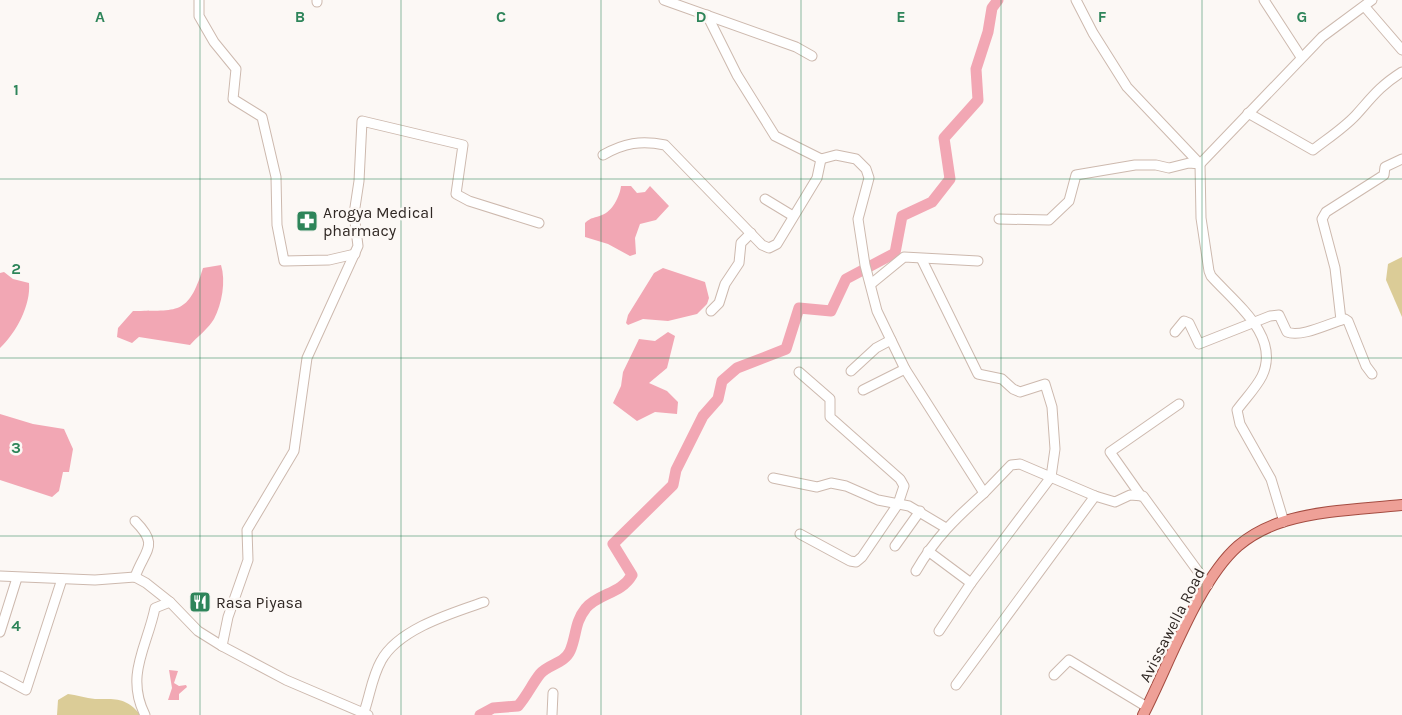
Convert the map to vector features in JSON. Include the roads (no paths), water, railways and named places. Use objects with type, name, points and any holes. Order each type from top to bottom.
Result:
[{"type":"main road","name":"Avissawella Road","points":[[1145,711],[1192,614],[1220,564],[1238,546],[1258,532],[1284,522],[1312,515],[1402,505]]},
{"type":"street","points":[[199,0],[199,16],[214,42],[236,69],[233,99],[262,117],[276,177],[278,225],[284,261],[329,260],[355,254]]},
{"type":"street","points":[[664,0],[796,47],[812,56]]},
{"type":"street","points":[[1076,0],[1093,33],[1127,88],[1200,164],[1202,218],[1209,271],[1211,276],[1261,332],[1267,360],[1261,377],[1236,410],[1240,424],[1271,479],[1284,522]]},
{"type":"street","points":[[1264,0],[1302,58]]},
{"type":"street","points":[[999,219],[1049,220],[1069,201],[1076,176],[1135,165],[1156,165],[1169,168],[1188,164],[1200,164],[1322,37],[1368,4],[1402,50]]},
{"type":"street","points":[[707,15],[737,76],[775,136],[821,159],[836,155],[856,159],[866,169],[869,178],[858,219],[865,265],[877,311],[905,369],[984,493]]},
{"type":"street","points":[[1248,113],[1314,150],[1356,116],[1372,95],[1386,82],[1402,72]]},
{"type":"street","points":[[222,646],[228,617],[248,560],[247,530],[294,451],[307,358],[358,246],[354,214],[359,182],[362,121],[463,145],[456,194],[469,201],[539,222]]},
{"type":"street","points":[[603,155],[622,144],[648,142],[665,145],[720,199],[751,234],[765,247],[770,248],[777,244],[817,178],[821,159]]},
{"type":"street","points":[[1341,320],[1335,268],[1322,219],[1326,212],[1384,175],[1385,167],[1402,159]]},
{"type":"street","points":[[764,199],[793,216]]},
{"type":"street","points":[[711,311],[719,302],[725,284],[739,263],[741,243],[751,234]]},
{"type":"street","points":[[870,280],[904,257],[922,260],[978,261]]},
{"type":"street","points":[[922,260],[978,374],[1002,378],[1013,389],[1020,392],[1045,384],[1052,406],[1055,449],[1050,478],[971,583],[938,631]]},
{"type":"street","points":[[1175,332],[1184,321],[1189,322],[1200,344],[1279,315],[1287,332],[1291,334],[1319,328],[1341,320],[1348,321],[1366,366],[1372,374]]},
{"type":"street","points":[[851,371],[876,348],[891,340]]},
{"type":"street","points":[[863,390],[905,369]]},
{"type":"street","points":[[798,372],[830,399],[830,417],[903,482],[904,486],[898,504],[856,562],[850,561],[800,534]]},
{"type":"street","points":[[1179,404],[1110,452],[1140,496],[1154,508],[1208,586]]},
{"type":"street","points":[[916,571],[928,551],[946,528],[1011,466],[1020,464],[1095,496],[1115,502],[1130,495],[1140,496]]},
{"type":"street","points":[[774,478],[817,487],[831,483],[878,500],[920,511],[946,528]]},
{"type":"street","points":[[956,685],[1095,496]]},
{"type":"street","points":[[895,546],[920,511]]},
{"type":"street","points":[[135,521],[148,534],[150,543],[135,578]]},
{"type":"street","points":[[928,551],[971,583]]},
{"type":"street","points":[[0,576],[62,579],[135,578],[146,583],[170,602],[198,631],[222,646],[286,680],[366,714],[381,660],[391,648],[430,621],[484,602]]},
{"type":"street","points":[[0,632],[17,578]]},
{"type":"street","points":[[0,676],[26,690],[62,579]]},
{"type":"street","points":[[145,715],[136,694],[140,653],[151,626],[155,608],[170,602]]},
{"type":"street","points":[[1054,675],[1069,660],[1145,711]]},
{"type":"street","points":[[552,715],[553,692]]},
{"type":"waterway","points":[[480,715],[493,708],[518,706],[540,674],[564,659],[570,651],[579,619],[586,608],[597,599],[622,586],[632,575],[613,544],[673,485],[676,470],[703,416],[718,399],[722,381],[737,368],[786,349],[799,308],[831,311],[846,279],[895,253],[902,216],[932,202],[950,179],[944,138],[978,100],[976,69],[988,32],[992,8],[998,0]]},
{"type":"place","name":"Arogya Medical pharmacy","points":[[307,221]]},
{"type":"place","name":"Rasa Piyasa","points":[[200,602]]}]
